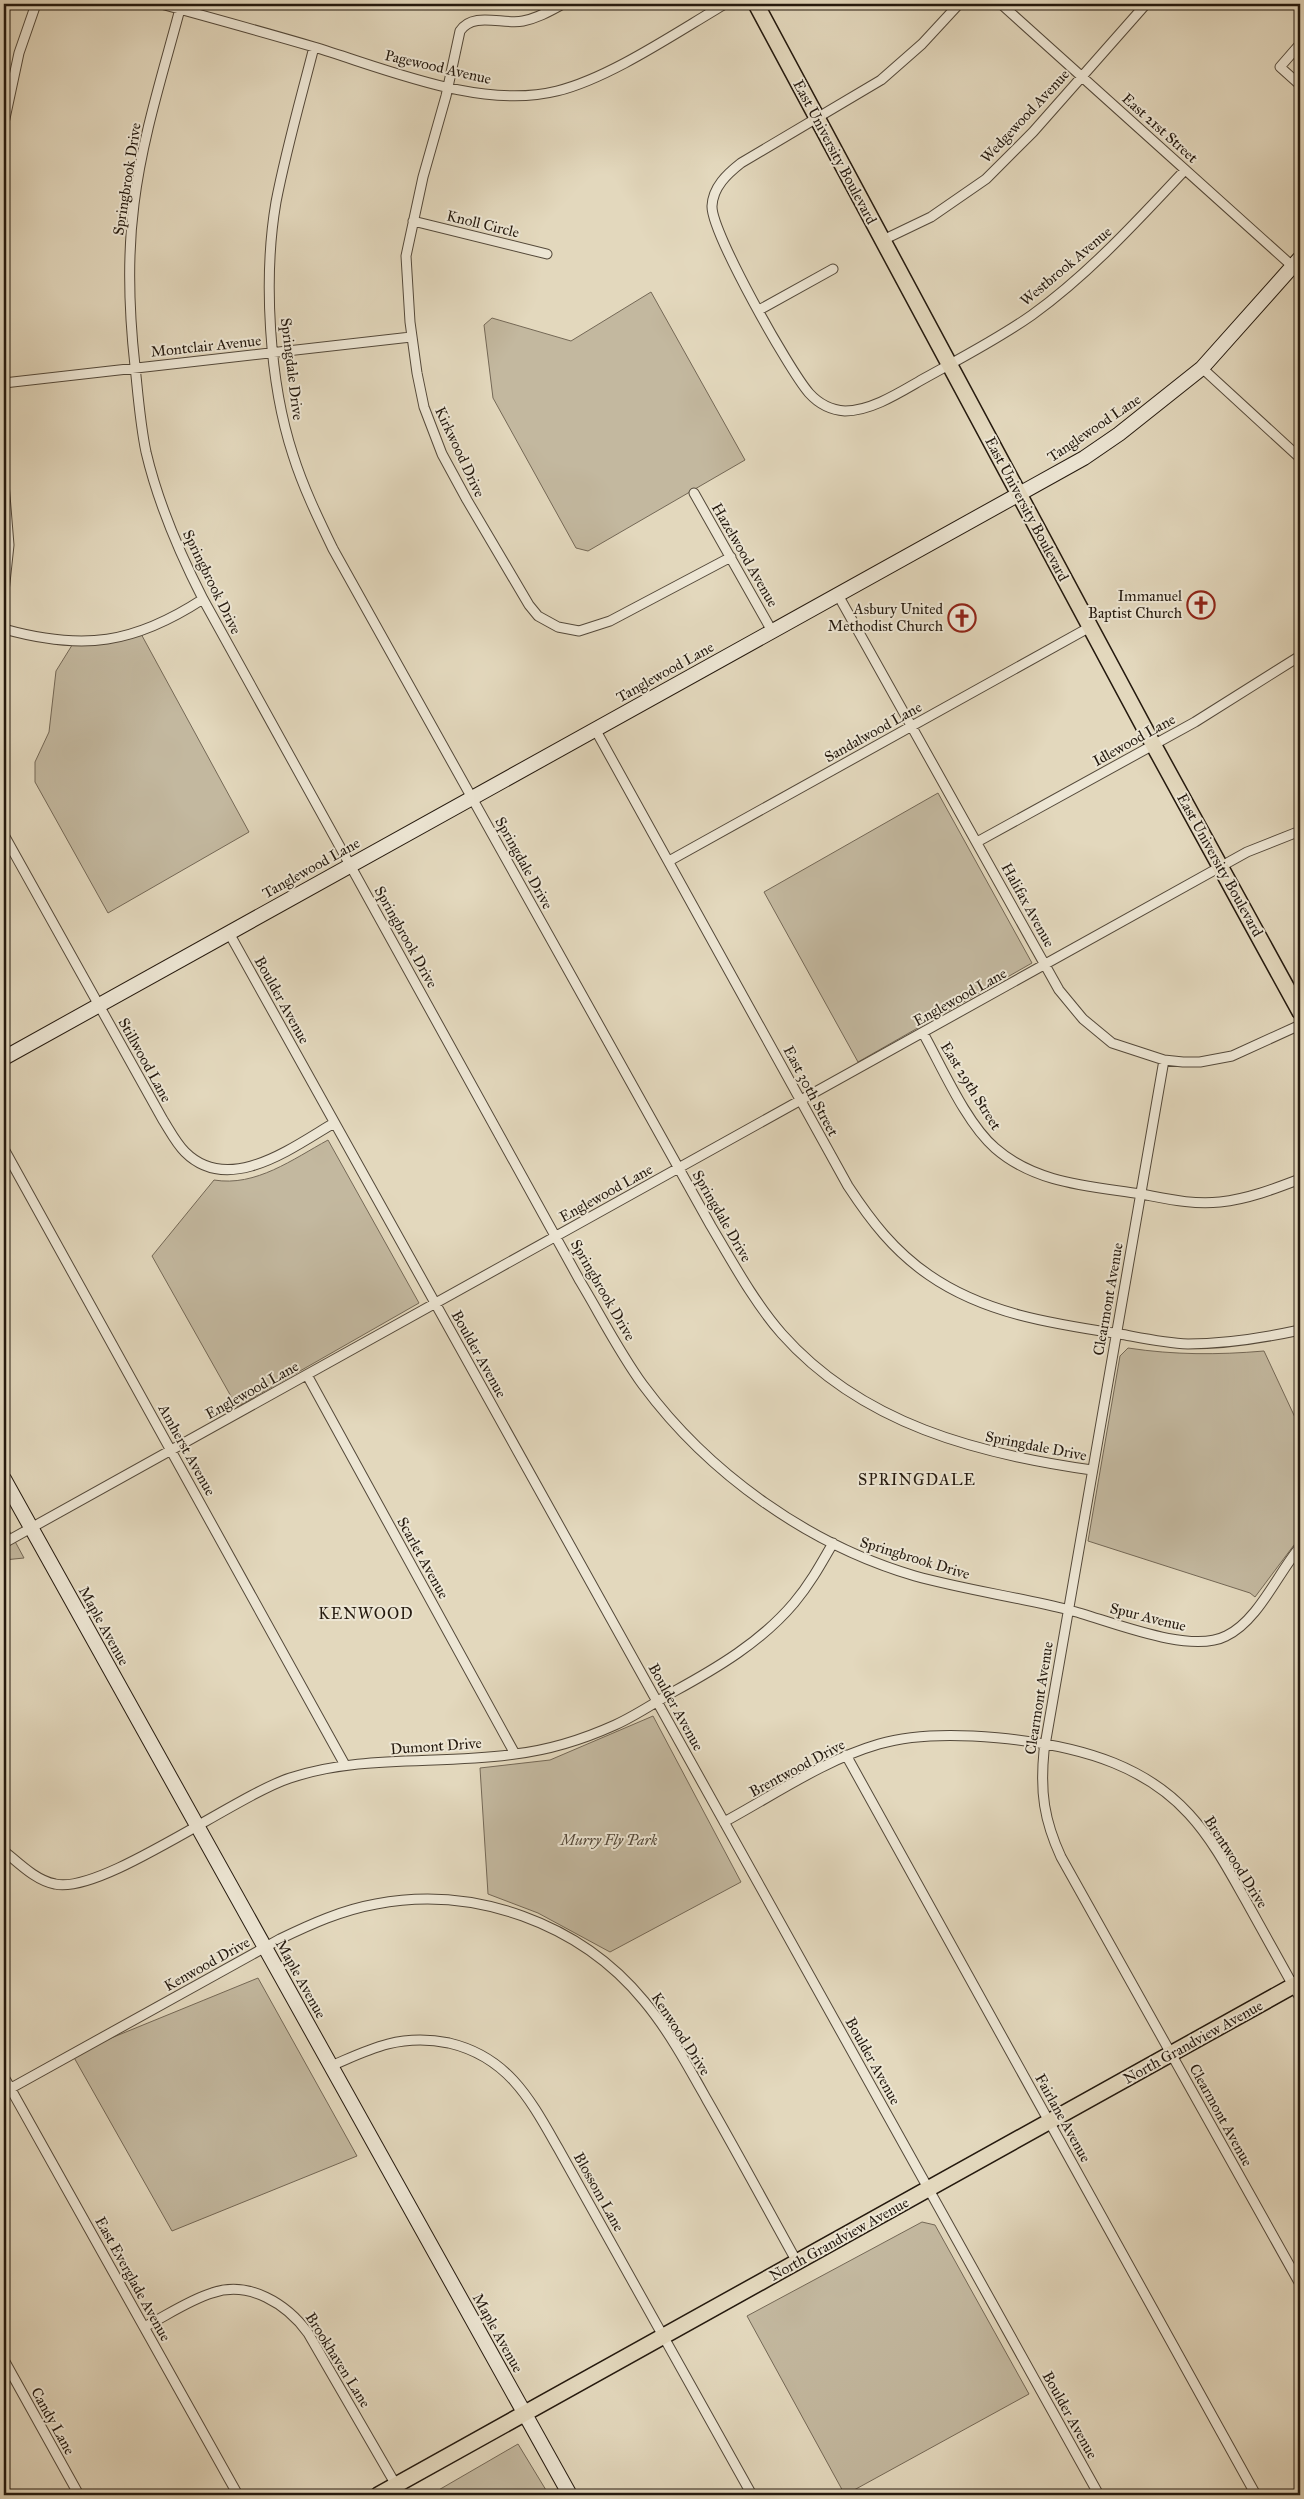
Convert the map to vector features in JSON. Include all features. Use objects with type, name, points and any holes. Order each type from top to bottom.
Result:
[{"type":"main road","name":"East University Boulevard","points":[[756,4],[1090,627],[1300,1012]]},
{"type":"main road","name":"Tanglewood Lane","points":[[4,1058],[1084,458],[1112,439],[1202,368],[1298,266]]},
{"type":"main road","name":"Maple Avenue","points":[[4,1479],[570,2495]]},
{"type":"main road","name":"North Grandview Avenue","points":[[378,2495],[1171,2054],[1298,1989]]},
{"type":"street","points":[[4,123],[16,63],[36,4]]},
{"type":"street","name":"Pagewood Avenue","points":[[161,4],[447,86],[498,95],[523,95],[556,91],[597,76],[725,4]]},
{"type":"street","name":"Kirkwood Drive","points":[[563,4],[538,17],[515,22],[474,20],[463,26],[460,31],[406,256],[411,337],[424,407],[442,454],[509,574],[538,616],[553,625],[569,630],[590,629],[638,607],[731,557]]},
{"type":"street","name":"Westbrook Avenue","points":[[959,4],[922,44],[881,80],[741,163],[727,174],[715,193],[712,204],[716,224],[759,310],[809,393],[822,404],[836,410],[857,409],[871,405],[950,364],[1032,315],[1065,289],[1129,230],[1185,170]]},
{"type":"street","name":"East 21st Street","points":[[1001,4],[1185,170],[1298,266]]},
{"type":"street","name":"Wedgewood Avenue","points":[[883,240],[931,217],[986,179],[1034,132],[1081,76],[1146,4]]},
{"type":"street","name":"Springbrook Drive","points":[[180,9],[146,138],[134,202],[131,231],[130,296],[137,397],[146,452],[164,511],[185,564],[350,865],[617,1345],[642,1384],[687,1437],[738,1484],[833,1543],[876,1563],[914,1576],[988,1594],[1067,1609]]},
{"type":"street","points":[[1300,44],[1280,67],[1300,85]]},
{"type":"street","name":"Springdale Drive","points":[[314,47],[276,203],[271,255],[273,352],[279,404],[292,454],[313,509],[711,1226],[761,1307],[799,1352],[840,1386],[900,1420],[952,1441],[1019,1459],[1092,1470]]},
{"type":"street","name":"Knoll Circle","points":[[413,221],[547,254]]},
{"type":"street","points":[[759,310],[833,269]]},
{"type":"street","name":"Montclair Avenue","points":[[4,383],[411,337]]},
{"type":"street","points":[[1202,368],[1300,458]]},
{"type":"street","points":[[4,483],[9,545],[4,592]]},
{"type":"street","name":"Hazelwood Avenue","points":[[694,493],[772,631]]},
{"type":"street","name":"Halifax Avenue","points":[[838,595],[1059,990],[1083,1019],[1112,1043],[1164,1060],[1183,1062],[1216,1060],[1248,1050],[1300,1025]]},
{"type":"street","points":[[4,629],[64,642],[108,640],[147,629],[203,599]]},
{"type":"street","name":"Sandalwood Lane","points":[[669,862],[1090,627]]},
{"type":"street","name":"Idlewood Lane","points":[[977,842],[1240,696],[1300,656]]},
{"type":"street","name":"East 30th Street","points":[[595,729],[802,1100],[827,1149],[864,1211],[882,1234],[912,1263],[956,1291],[995,1308],[1065,1325],[1116,1334],[1188,1344],[1247,1341],[1300,1330]]},
{"type":"street","name":"Englewood Lane","points":[[4,1543],[1247,852],[1300,831]]},
{"type":"street","name":"Stillwood Lane","points":[[4,835],[163,1120],[178,1144],[195,1160],[218,1169],[244,1168],[286,1150],[334,1123]]},
{"type":"street","name":"Boulder Avenue","points":[[228,933],[1099,2495]]},
{"type":"street","name":"East 29th Street","points":[[922,1033],[987,1140],[1011,1161],[1033,1172],[1058,1181],[1196,1204],[1222,1202],[1266,1193],[1300,1179]]},
{"type":"street","name":"Clearmont Avenue","points":[[1164,1060],[1067,1609],[1045,1745],[1041,1778],[1043,1806],[1050,1832],[1061,1857],[1300,2284]]},
{"type":"street","name":"Amherst Avenue","points":[[4,1149],[345,1765]]},
{"type":"street","name":"Scarlet Avenue","points":[[306,1375],[515,1754]]},
{"type":"street","name":"Dumont Drive","points":[[4,1851],[45,1881],[69,1886],[96,1879],[117,1869],[248,1796],[290,1778],[345,1765],[515,1754],[555,1746],[615,1725],[721,1664],[770,1627],[794,1604],[814,1576],[833,1543]]},
{"type":"street","name":"Spur Avenue","points":[[1067,1609],[1168,1638],[1189,1642],[1216,1640],[1230,1634],[1244,1622],[1300,1549]]},
{"type":"street","name":"Brentwood Drive","points":[[724,1822],[846,1755],[895,1740],[943,1735],[1045,1745],[1098,1758],[1132,1771],[1158,1788],[1188,1812],[1213,1845],[1298,1989]]},
{"type":"street","name":"Fairlane Avenue","points":[[846,1755],[1256,2495]]},
{"type":"street","name":"Kenwood Drive","points":[[7,2090],[306,1926],[345,1911],[384,1902],[419,1899],[445,1900],[498,1908],[543,1924],[584,1946],[625,1980],[660,2021],[702,2091],[797,2262]]},
{"type":"street","name":"Blossom Lane","points":[[331,2066],[390,2044],[422,2040],[442,2042],[474,2051],[502,2068],[514,2080],[537,2112],[752,2495]]},
{"type":"street","name":"East Everglade Avenue","points":[[4,2077],[7,2090],[144,2327],[238,2495]]},
{"type":"street","name":"Brookhaven Lane","points":[[144,2327],[213,2292],[246,2291],[275,2301],[299,2320],[308,2333],[396,2485]]},
{"type":"street","name":"Candy Lane","points":[[4,2360],[79,2495]]},
{"type":"street","points":[[1294,2495],[1300,2492]]},
{"type":"green space","points":[[651,292],[745,460],[588,551],[576,548],[493,398],[484,325],[492,318],[571,341]]},
{"type":"green space","points":[[140,632],[249,832],[108,913],[35,782],[35,762],[49,732],[56,671],[74,642]]},
{"type":"green space","points":[[938,793],[1032,963],[858,1062],[764,892]]},
{"type":"green space","points":[[328,1140],[419,1303],[237,1407],[152,1256],[214,1180],[230,1181],[245,1179],[274,1170]]},
{"type":"green space","points":[[1128,1348],[1196,1354],[1264,1351],[1300,1428],[1300,1537],[1255,1597],[1250,1593],[1088,1541],[1120,1356]]},
{"type":"green space","points":[[4,1521],[24,1558],[4,1560]]},
{"type":"green space","name":"Murry Fly Park","points":[[653,1716],[741,1882],[610,1952],[538,1913],[488,1894],[480,1768],[550,1760]]},
{"type":"green space","points":[[258,1978],[357,2156],[172,2231],[72,2054]]},
{"type":"green space","points":[[922,2222],[935,2225],[1029,2394],[845,2495],[747,2316]]},
{"type":"green space","points":[[518,2444],[549,2495],[430,2495]]},
{"type":"place","name":"Immanuel Baptist Church","points":[[1201,605]]},
{"type":"place","name":"Asbury United Methodist Church","points":[[962,618]]},
{"type":"district","name":"SPRINGDALE","points":[[917,1479]]},
{"type":"district","name":"KENWOOD","points":[[366,1613]]}]
